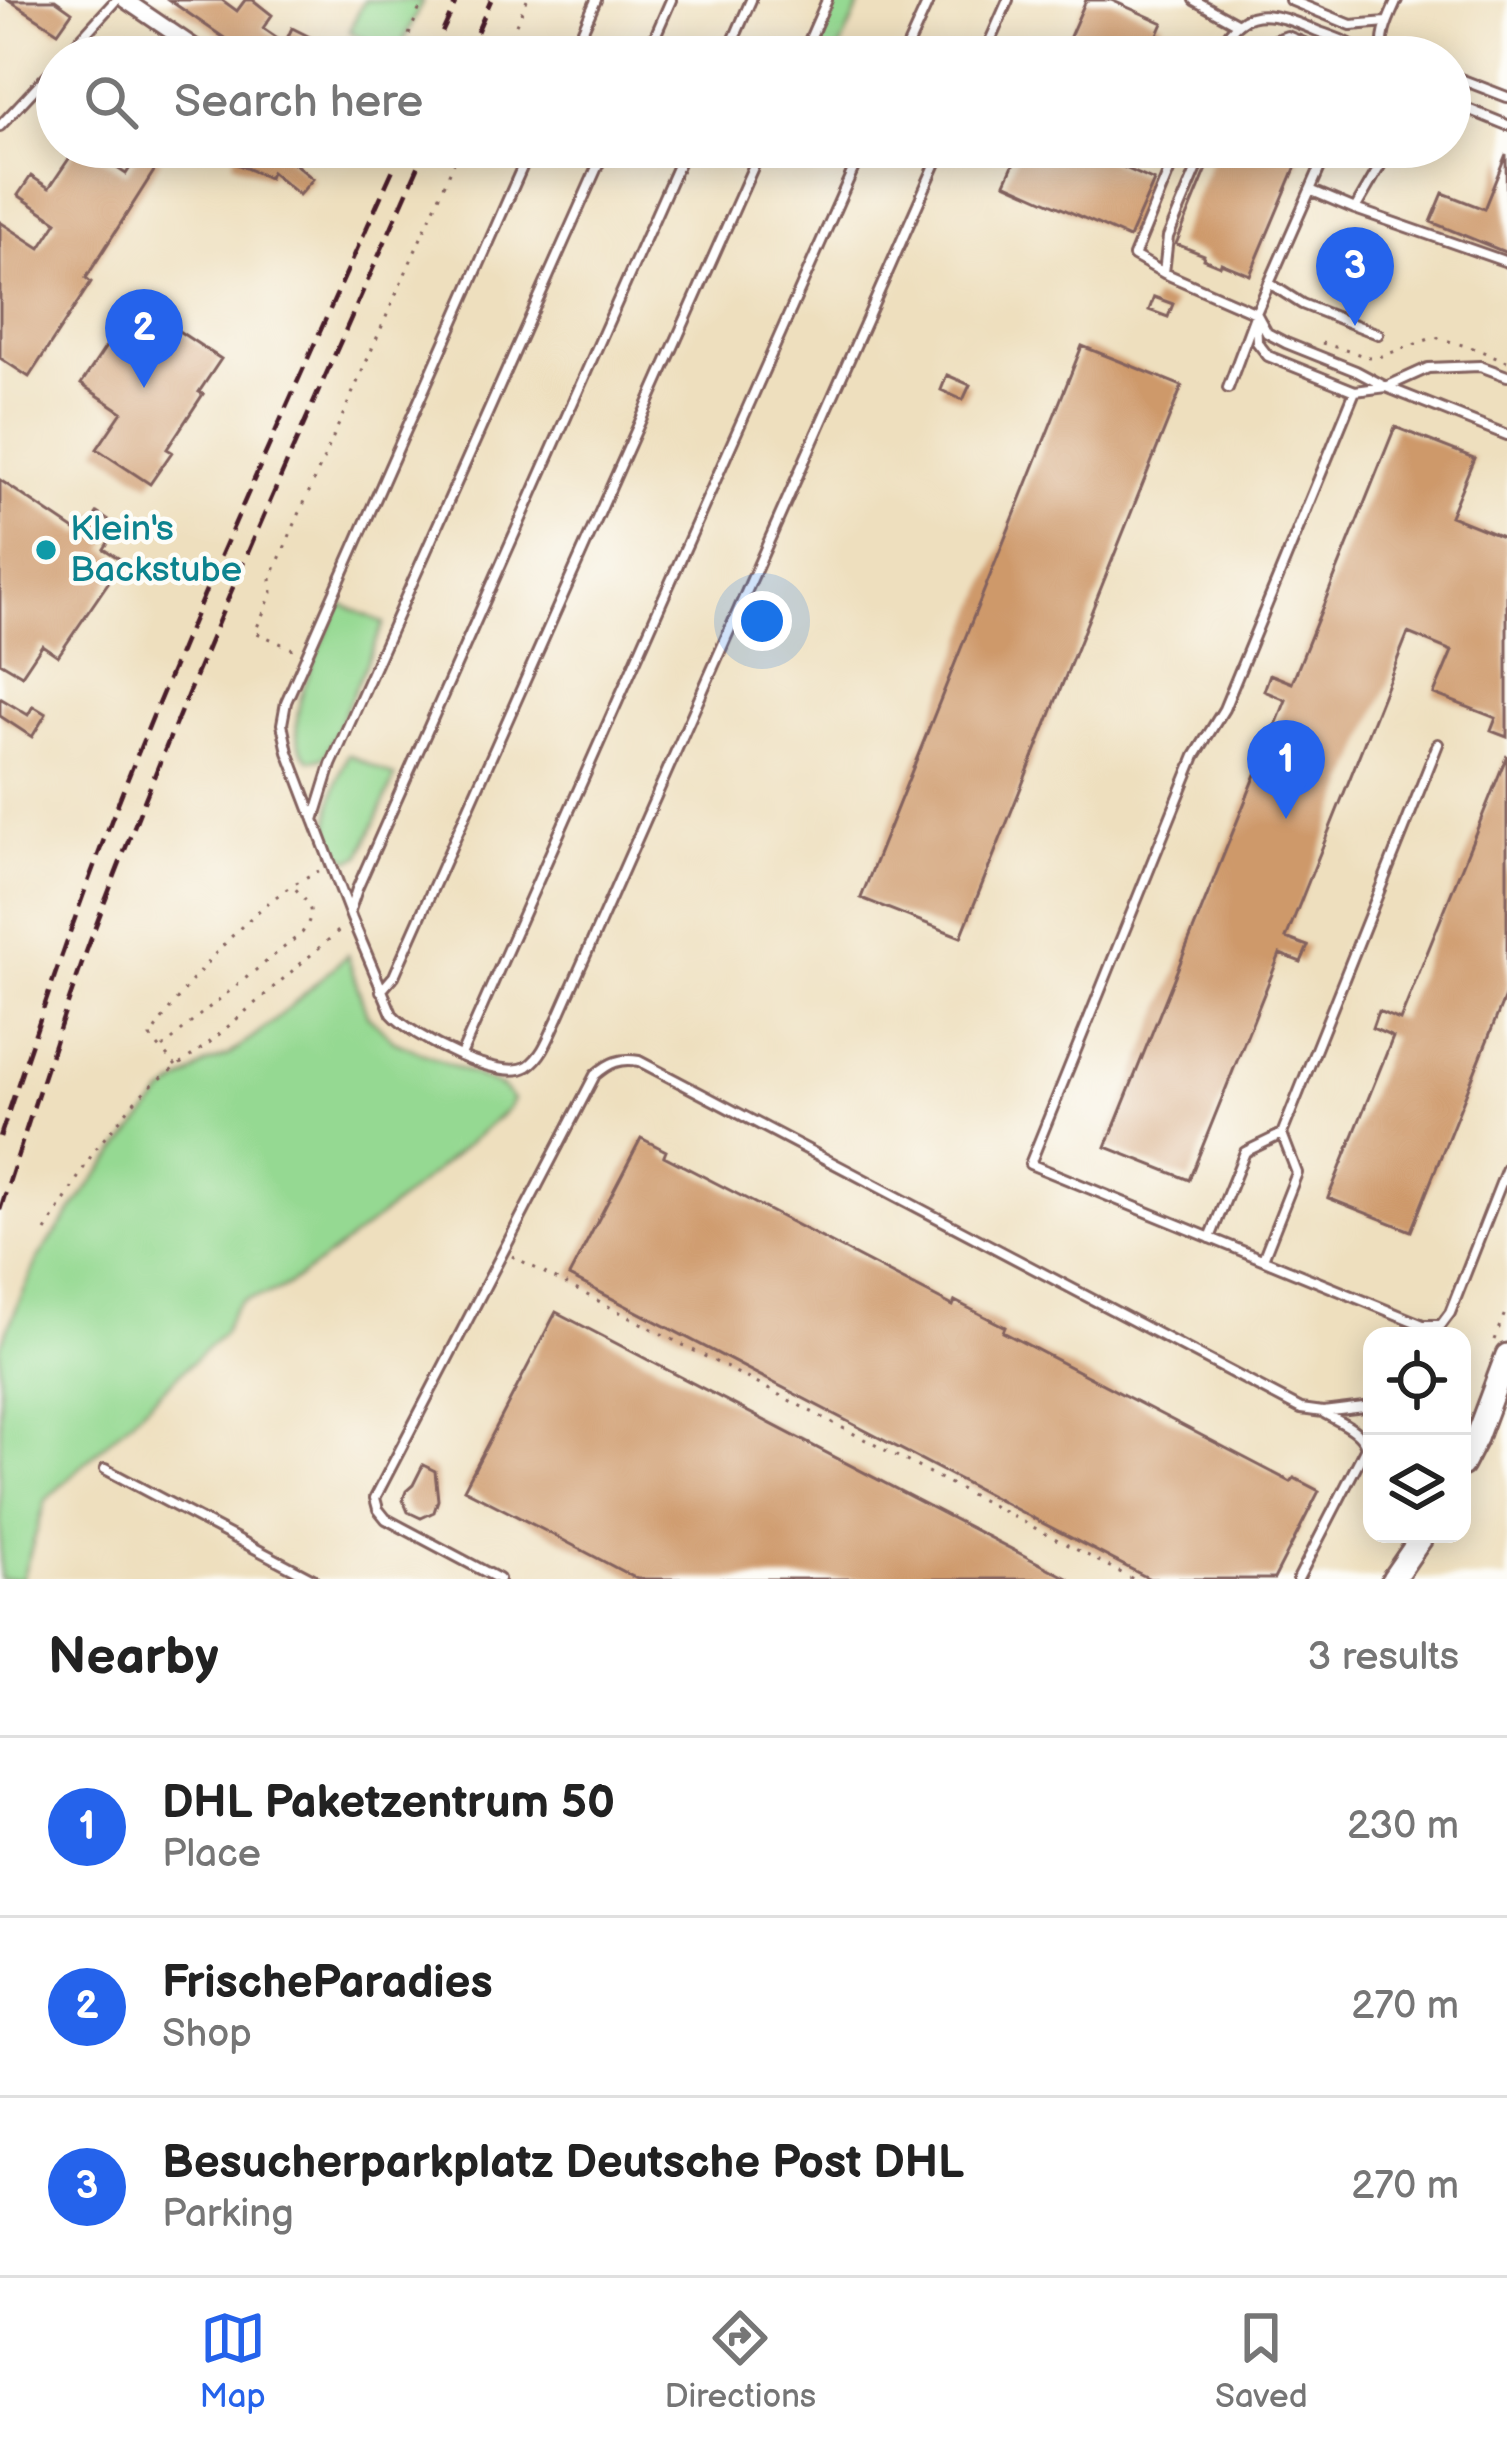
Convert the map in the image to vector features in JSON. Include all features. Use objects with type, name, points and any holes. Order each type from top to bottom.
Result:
[{"type":"main road","points":[[1471,1430],[1507,1355]]},
{"type":"main road","points":[[1393,1579],[1418,1543]]},
{"type":"street","points":[[125,0],[178,36]]},
{"type":"lane","points":[[83,36],[116,0]]},
{"type":"lane","points":[[580,36],[596,0]]},
{"type":"lane","points":[[655,36],[671,0]]},
{"type":"lane","points":[[735,36],[751,0]]},
{"type":"lane","points":[[811,36],[827,0]]},
{"type":"lane","points":[[912,36],[928,0]]},
{"type":"lane","points":[[992,36],[1008,0]]},
{"type":"lane","points":[[1194,0],[1236,23]]},
{"type":"lane","points":[[1290,0],[1351,25],[1387,22]]},
{"type":"lane","points":[[1384,36],[1396,0]]},
{"type":"lane","points":[[1226,36],[1236,23],[1258,14],[1272,14],[1330,36]]},
{"type":"lane","points":[[1471,83],[1507,97]]},
{"type":"lane","points":[[0,126],[36,87]]},
{"type":"lane","points":[[1471,110],[1507,125]]},
{"type":"lane","points":[[522,168],[286,701],[282,724],[314,821],[392,1013],[415,1034],[498,1070],[515,1072],[542,1052],[934,168]]},
{"type":"lane","points":[[314,821],[331,765],[597,168]]},
{"type":"lane","points":[[351,916],[376,845],[677,168]]},
{"type":"lane","points":[[382,991],[394,976],[753,168]]},
{"type":"lane","points":[[461,1054],[854,168]]},
{"type":"lane","points":[[1170,168],[1134,256],[1256,313],[1268,333],[1507,435]]},
{"type":"lane","points":[[1164,273],[1168,237],[1197,168]]},
{"type":"lane","points":[[1228,388],[1320,168]]},
{"type":"lane","points":[[1355,209],[1379,168]]},
{"type":"lane","points":[[1310,190],[1507,262]]},
{"type":"lane","points":[[1269,283],[1302,304],[1378,334]]},
{"type":"lane","points":[[1256,313],[1257,342],[1268,356],[1355,391],[1386,387],[1429,368],[1480,366],[1507,376]]},
{"type":"lane","points":[[1355,391],[1225,709],[1196,756],[1030,1164],[1423,1325],[1441,1325],[1450,1313],[1507,1168]]},
{"type":"lane","points":[[1210,1238],[1245,1152],[1282,1134],[1438,744]]},
{"type":"lane","points":[[499,1579],[386,1520],[375,1498],[595,1075],[623,1058],[639,1061],[1301,1409],[1323,1412],[1363,1407]]},
{"type":"lane","points":[[1263,1259],[1297,1173],[1282,1134]]},
{"type":"lane","points":[[1298,1579],[1366,1448],[1358,1433],[1323,1412]]},
{"type":"lane","points":[[105,1469],[313,1579]]},
{"type":"path","points":[[408,36],[423,0]]},
{"type":"path","points":[[510,36],[526,0]]},
{"type":"path","points":[[306,655],[255,632],[272,593],[271,578],[452,168]]},
{"type":"path","points":[[1319,342],[1368,357],[1435,337],[1507,362]]},
{"type":"path","points":[[178,1068],[150,1037],[184,987],[273,900],[332,866]]},
{"type":"path","points":[[162,1049],[302,933],[311,912],[293,886]]},
{"type":"path","points":[[46,1231],[72,1184],[119,1118],[149,1087],[178,1068],[351,916]]},
{"type":"path","points":[[503,1251],[1133,1579]]},
{"type":"green space","points":[[364,0],[423,0],[406,36],[358,36],[349,31]]},
{"type":"green space","points":[[837,0],[862,0],[846,36],[821,36]]},
{"type":"green space","points":[[341,604],[384,623],[327,752],[310,760],[300,746],[299,706],[314,660]]},
{"type":"green space","points":[[348,754],[395,777],[361,855],[351,860],[332,840],[330,826],[333,796]]},
{"type":"green space","points":[[347,955],[367,1015],[394,1041],[502,1087],[513,1100],[507,1110],[343,1245],[286,1286],[242,1302],[224,1332],[46,1500],[22,1579],[0,1579],[0,1346],[39,1257],[163,1095],[274,1021]]},
{"type":"building","points":[[9,0],[55,0],[72,12],[58,32]]},
{"type":"building","points":[[169,0],[222,0],[237,11],[245,0],[253,0],[272,15],[263,28],[275,36],[221,36]]},
{"type":"building","points":[[1086,0],[1111,0],[1163,23],[1157,36],[1070,36]]},
{"type":"building","points":[[1506,154],[1507,253],[1431,222],[1443,193],[1484,209]]},
{"type":"building","points":[[63,168],[117,168],[126,174],[130,168],[156,168],[86,278],[91,282],[29,377],[0,358],[0,222],[40,248],[57,222],[18,195],[31,176],[49,188]]},
{"type":"building","points":[[246,168],[300,168],[313,179],[299,195],[271,172],[269,178]]},
{"type":"building","points":[[1012,168],[1125,168],[1154,181],[1129,238],[1005,183]]},
{"type":"building","points":[[1207,168],[1295,168],[1250,275],[1176,244]]},
{"type":"building","points":[[1154,297],[1173,304],[1168,317],[1149,310]]},
{"type":"building","points":[[130,299],[221,359],[150,484],[97,449],[122,412],[81,384],[113,336],[108,333]]},
{"type":"building","points":[[1082,346],[1182,386],[961,937],[861,898]]},
{"type":"building","points":[[947,375],[970,385],[963,400],[941,390]]},
{"type":"building","points":[[1395,427],[1474,458],[1450,516],[1507,539],[1507,737],[1491,731],[1496,718],[1434,694],[1452,651],[1408,633],[1286,938],[1308,946],[1301,962],[1280,954],[1189,1180],[1106,1147],[1286,700],[1264,691],[1270,674],[1292,683]]},
{"type":"building","points":[[0,480],[82,535],[97,513],[118,527],[104,549],[123,561],[58,656],[42,645],[22,675],[0,662]]},
{"type":"building","points":[[0,698],[28,715],[33,706],[46,714],[32,737],[0,716]]},
{"type":"building","points":[[1507,755],[1507,991],[1411,1231],[1328,1198],[1393,1037],[1372,1028],[1378,1011],[1400,1020]]},
{"type":"building","points":[[641,1138],[666,1151],[664,1156],[953,1306],[955,1301],[1005,1327],[1003,1332],[1291,1482],[1294,1478],[1319,1491],[1274,1579],[1150,1579],[569,1276]]},
{"type":"building","points":[[556,1312],[1069,1579],[637,1579],[464,1489]]},
{"type":"building","points":[[423,1465],[435,1471],[438,1500],[434,1512],[421,1518],[408,1512],[403,1500]]},
{"type":"railway","points":[[441,36],[457,0]]},
{"type":"railway","points":[[475,36],[491,0]]},
{"type":"railway","points":[[0,1137],[89,878],[155,711],[394,168]]},
{"type":"railway","points":[[0,1210],[73,990],[137,819],[418,168]]},
{"type":"place","name":"Besucherparkplatz Deutsche Post DHL","points":[[1355,326]]},
{"type":"place","name":"FrischeParadies","points":[[144,388]]},
{"type":"place","name":"Klein's Backstube","points":[[46,550]]},
{"type":"place","name":"DHL Paketzentrum 50","points":[[1286,819]]}]
